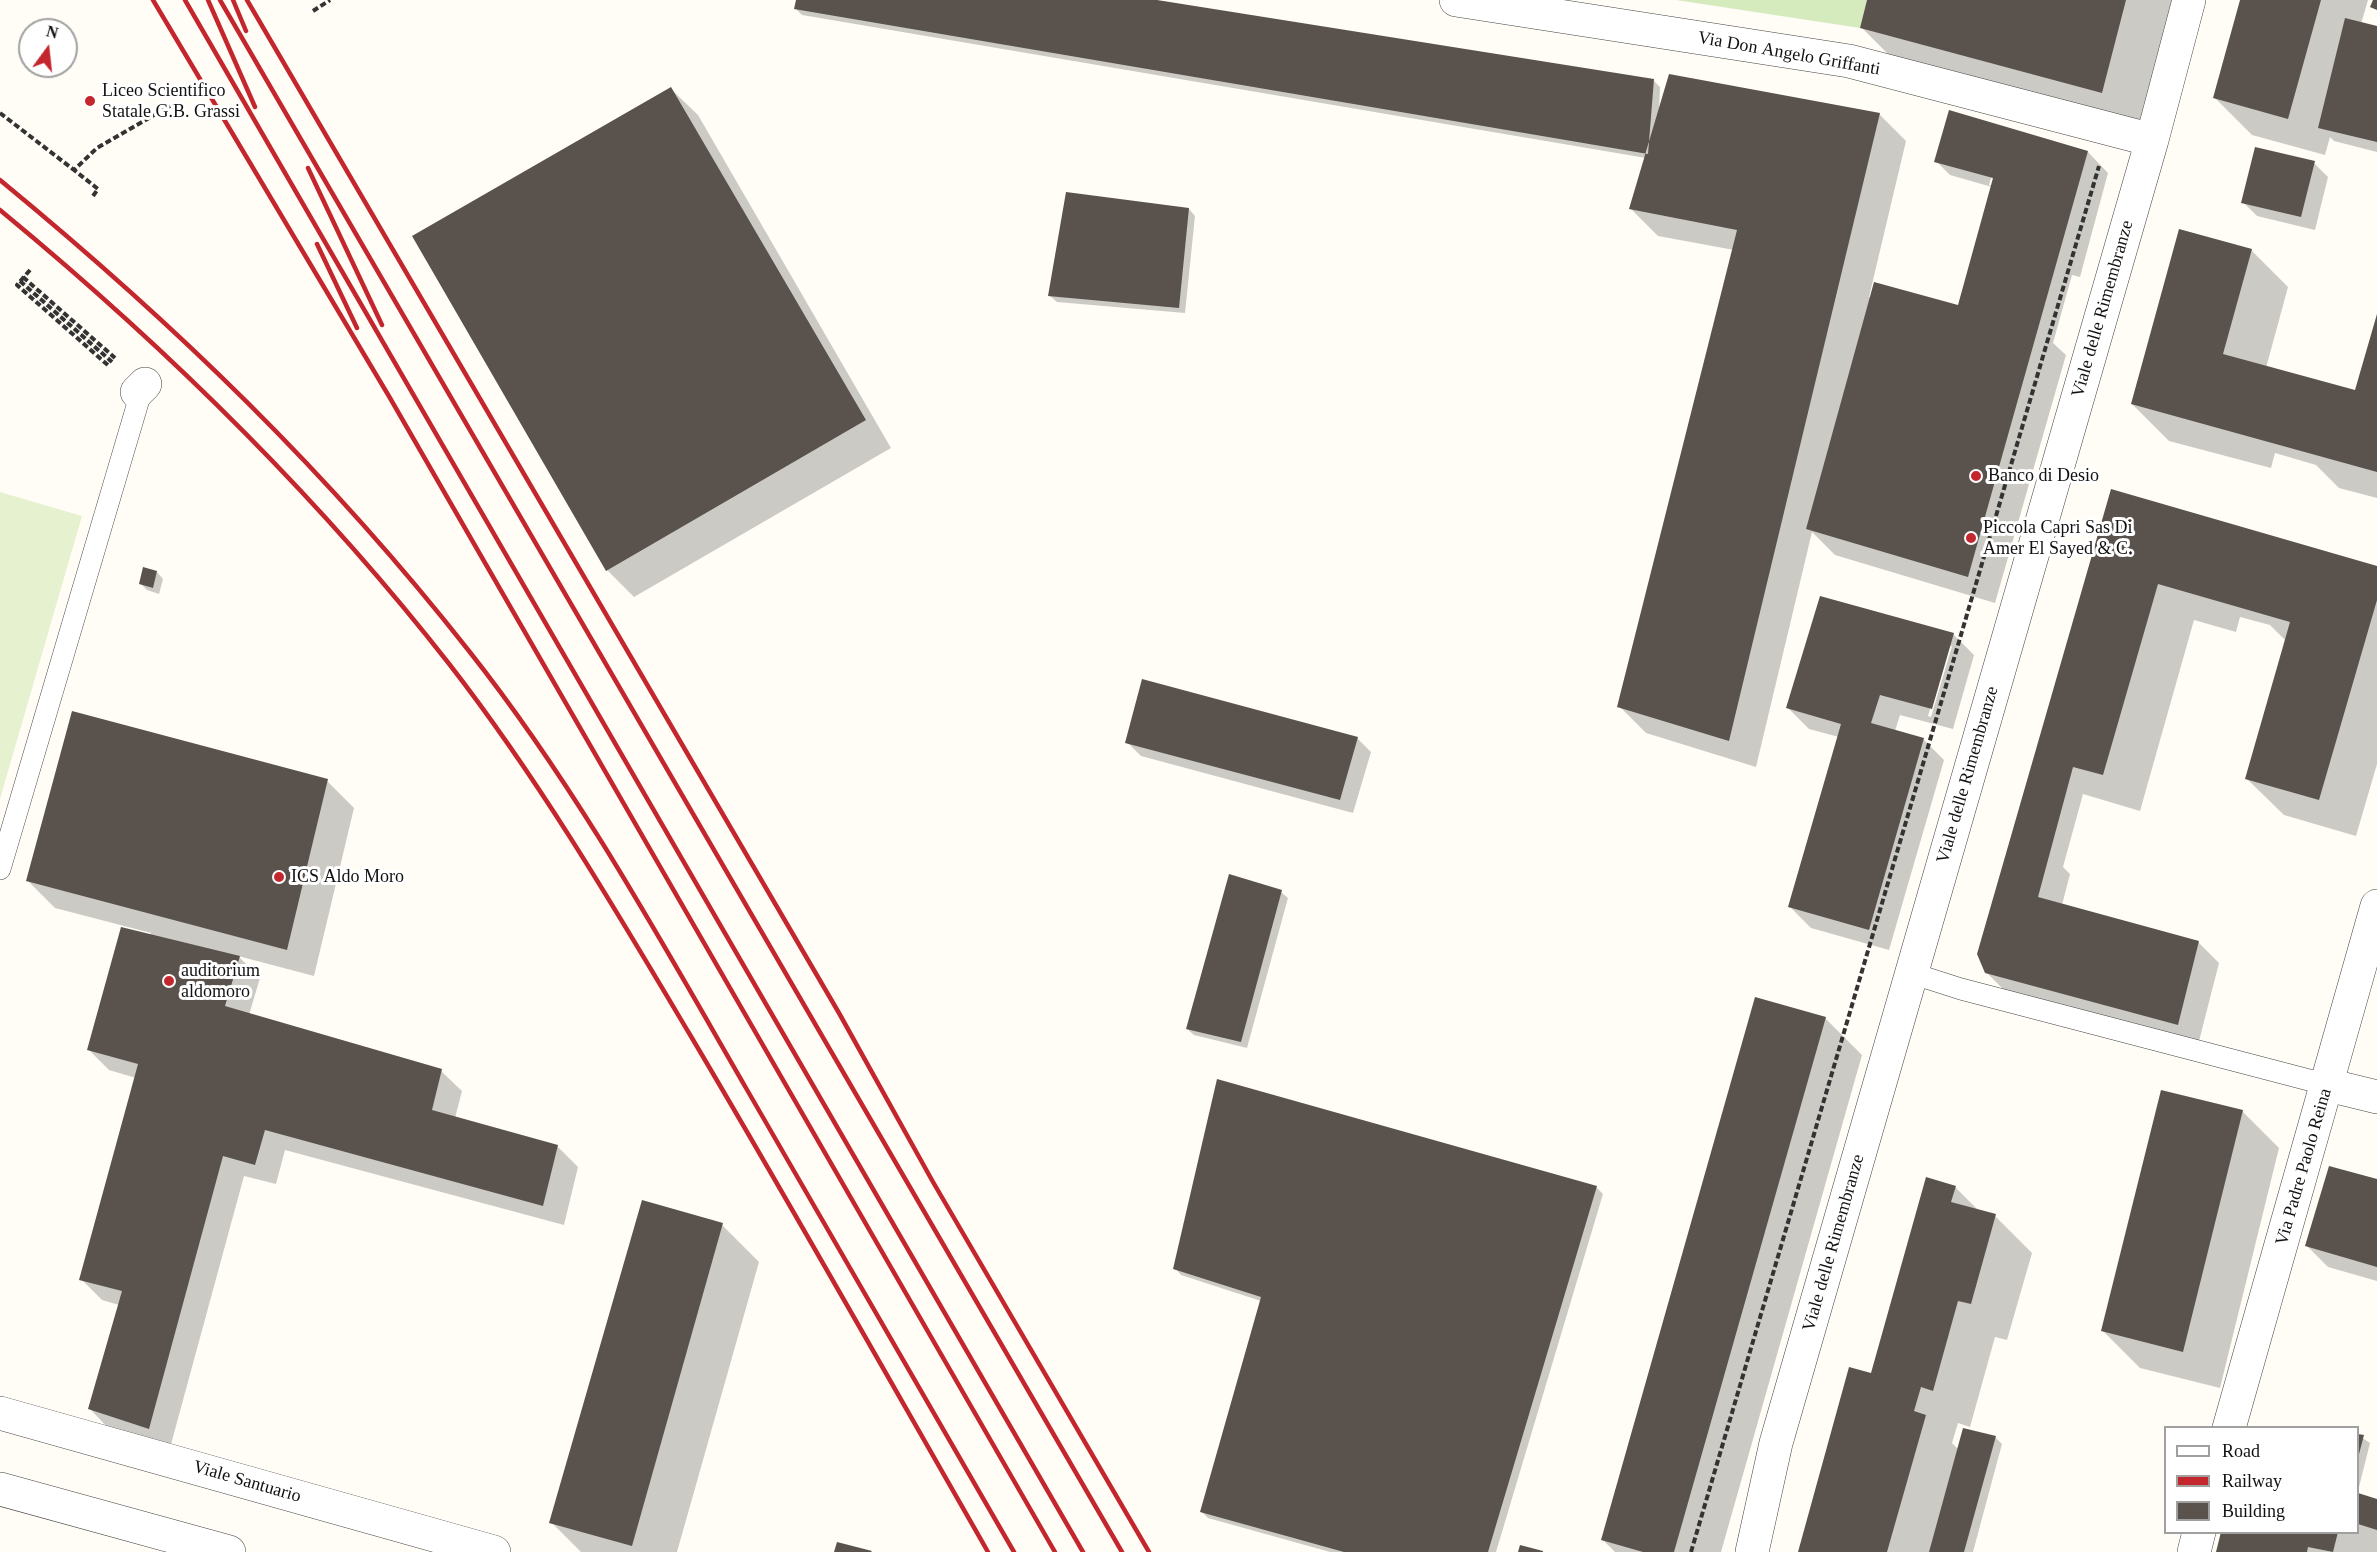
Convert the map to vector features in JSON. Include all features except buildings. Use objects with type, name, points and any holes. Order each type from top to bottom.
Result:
[{"type":"street","name":"Via Don Angelo Griffanti","points":[[1456,0],[1849,61],[2152,140]]},
{"type":"street","name":"Viale delle Rimembranze","points":[[1752,1552],[1776,1443],[2152,140],[2189,0]]},
{"type":"street","name":"Via Padre Paolo Reina","points":[[2230,1426],[2377,906]]},
{"type":"street","points":[[2328,1085],[2377,1097]]},
{"type":"street","name":"Viale Santuario","points":[[0,1413],[494,1552]]},
{"type":"street","points":[[0,1489],[229,1552]]},
{"type":"street","points":[[2193,1552],[2199,1534]]},
{"type":"lane","points":[[0,868],[141,388]]},
{"type":"lane","points":[[1911,974],[2328,1085]]},
{"type":"path","points":[[313,11],[330,0]]},
{"type":"path","points":[[74,170],[97,148],[170,106]]},
{"type":"path","points":[[0,113],[98,189],[93,196]]},
{"type":"path","points":[[1691,1552],[2110,128]]},
{"type":"path","points":[[30,270],[22,279],[141,388]]},
{"type":"green space","points":[[1676,0],[1867,0],[1860,28]]},
{"type":"green space","points":[[0,492],[82,516],[0,799]]},
{"type":"railway","points":[[153,0],[390,398],[1055,1552]]},
{"type":"railway","points":[[185,0],[1083,1552]]},
{"type":"railway","points":[[208,0],[255,107]]},
{"type":"railway","points":[[220,0],[1122,1552]]},
{"type":"railway","points":[[233,0],[246,31]]},
{"type":"railway","points":[[247,0],[839,1013],[933,1182],[1149,1552]]},
{"type":"railway","points":[[308,168],[382,325]]},
{"type":"railway","points":[[0,180],[127,289],[188,345],[305,461],[416,586],[508,702],[581,809],[649,920],[1014,1552]]},
{"type":"railway","points":[[0,210],[121,315],[237,425],[293,483],[400,603],[483,709],[545,799],[633,939],[765,1162],[988,1552]]},
{"type":"railway","points":[[317,244],[357,328]]},
{"type":"place","name":"Liceo Scientifico Statale G.B. Grassi","points":[[90,101]]},
{"type":"place","name":"Banco di Desio","points":[[1976,476]]},
{"type":"place","name":"Piccola Capri Sas Di Amer El Sayed & C.","points":[[1971,538]]},
{"type":"place","name":"ICS Aldo Moro","points":[[279,877]]},
{"type":"place","name":"auditorium aldomoro","points":[[169,981]]}]
